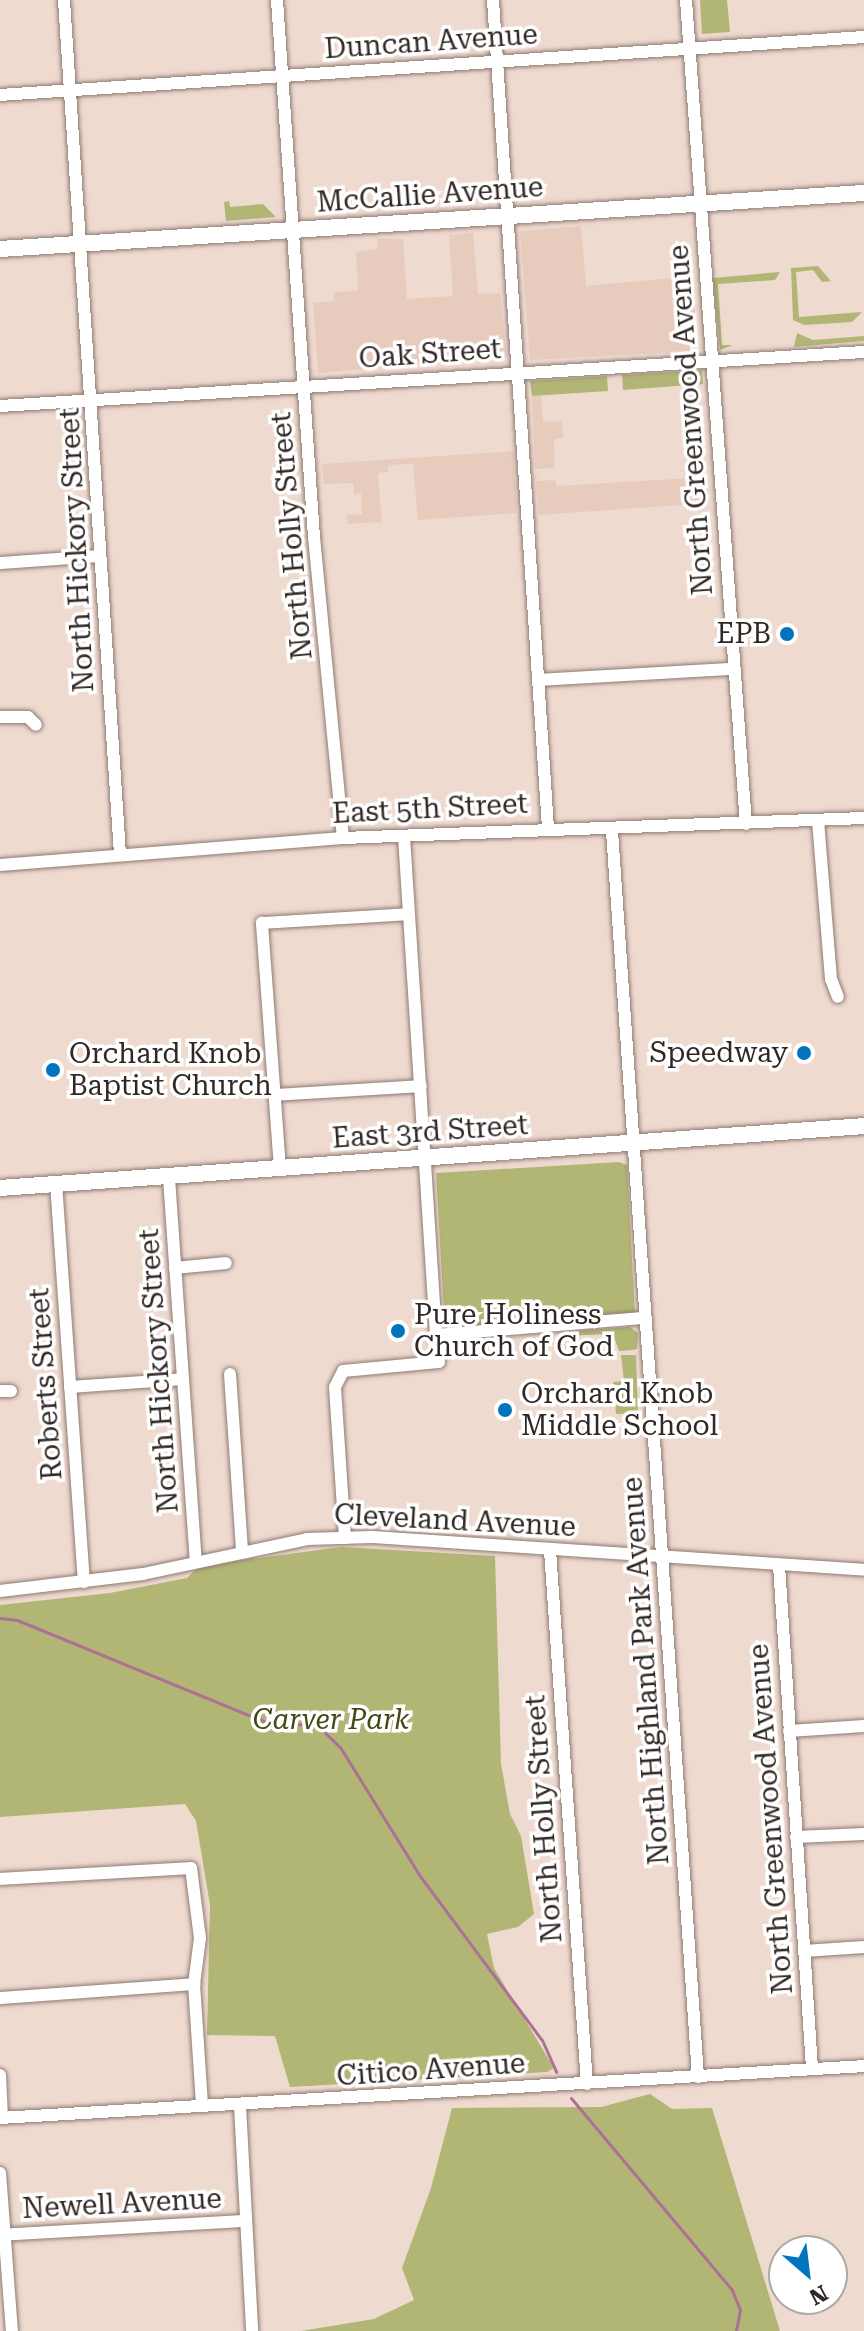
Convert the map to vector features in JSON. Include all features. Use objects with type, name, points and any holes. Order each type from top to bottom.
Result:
[{"type":"main road","name":"McCallie Avenue","points":[[0,249],[864,193]]},
{"type":"main road","name":"East 3rd Street","points":[[0,1188],[864,1126]]},
{"type":"street","name":"North Hickory Street","points":[[64,0],[120,854]]},
{"type":"street","name":"North Holly Street","points":[[277,0],[304,387],[343,838]]},
{"type":"street","points":[[493,0],[548,827]]},
{"type":"street","name":"North Greenwood Avenue","points":[[686,0],[732,669],[746,824]]},
{"type":"street","name":"Duncan Avenue","points":[[0,95],[864,37]]},
{"type":"street","name":"Oak Street","points":[[0,406],[864,352]]},
{"type":"street","points":[[0,563],[100,556]]},
{"type":"street","points":[[539,680],[732,669]]},
{"type":"street","points":[[0,717],[28,717],[36,725]]},
{"type":"street","name":"East 5th Street","points":[[0,865],[343,838],[548,827],[612,831],[864,818]]},
{"type":"street","points":[[818,821],[831,979],[838,997]]},
{"type":"street","name":"North Highland Park Avenue","points":[[612,831],[698,2077]]},
{"type":"street","points":[[345,1538],[337,1378],[352,1368],[439,1362],[404,836]]},
{"type":"street","points":[[280,1169],[262,923],[409,914]]},
{"type":"street","points":[[274,1095],[421,1086]]},
{"type":"street","name":"North Hickory Street","points":[[169,1178],[196,1561]]},
{"type":"street","name":"Roberts Street","points":[[56,1183],[84,1582]]},
{"type":"street","points":[[175,1268],[226,1263]]},
{"type":"street","points":[[436,1335],[645,1318]]},
{"type":"street","points":[[230,1374],[242,1549]]},
{"type":"street","points":[[70,1387],[183,1379]]},
{"type":"street","name":"Cleveland Avenue","points":[[0,1591],[84,1582],[242,1549],[345,1538],[662,1555],[864,1570]]},
{"type":"street","name":"North Holly Street","points":[[550,1550],[587,2084]]},
{"type":"street","name":"North Greenwood Avenue","points":[[779,1565],[812,2069]]},
{"type":"street","points":[[789,1731],[864,1726]]},
{"type":"street","points":[[796,1837],[864,1834]]},
{"type":"street","points":[[0,1879],[191,1868],[200,1938],[194,1984],[202,2104]]},
{"type":"street","points":[[804,1951],[864,1947]]},
{"type":"street","points":[[0,1998],[194,1984]]},
{"type":"street","name":"Citico Avenue","points":[[1,2118],[864,2066]]},
{"type":"street","points":[[0,2075],[1,2118]]},
{"type":"street","points":[[240,2106],[252,2331]]},
{"type":"street","points":[[0,2173],[2,2235],[12,2331]]},
{"type":"street","name":"Newell Avenue","points":[[2,2235],[246,2221]]},
{"type":"shaded area","points":[[581,226],[586,286],[692,276],[698,351],[530,360],[520,231]]},
{"type":"shaded area","points":[[473,233],[478,294],[500,293],[507,358],[318,373],[313,303],[334,301],[334,292],[358,291],[356,252],[378,249],[377,238],[403,239],[407,299],[453,296],[449,235]]},
{"type":"shaded area","points":[[532,396],[541,396],[543,422],[562,421],[563,438],[554,439],[555,468],[535,469]]},
{"type":"shaded area","points":[[513,451],[517,513],[418,520],[413,464],[388,465],[388,472],[378,473],[382,522],[348,524],[347,515],[362,514],[361,493],[354,494],[353,483],[324,484],[322,464]]},
{"type":"shaded area","points":[[707,477],[709,503],[539,515],[536,481],[555,480],[557,486]]},
{"type":"green space","points":[[700,0],[727,0],[730,32],[702,34]]},
{"type":"green space","points":[[229,201],[230,207],[263,204],[276,217],[226,221],[224,202]]},
{"type":"green space","points":[[818,266],[831,281],[822,282],[813,270],[796,272],[799,317],[862,312],[852,322],[804,325],[793,320],[791,268]]},
{"type":"green space","points":[[780,272],[775,280],[718,284],[722,345],[733,345],[720,350],[713,278]]},
{"type":"green space","points":[[797,333],[813,340],[864,336],[864,341],[794,347]]},
{"type":"green space","points":[[702,370],[703,384],[623,390],[622,375]]},
{"type":"green space","points":[[607,376],[608,391],[532,396],[530,381]]},
{"type":"green space","points":[[619,1162],[627,1165],[635,1315],[582,1315],[581,1309],[514,1314],[514,1324],[445,1329],[436,1173]]},
{"type":"green space","points":[[630,1327],[638,1333],[637,1349],[619,1351],[613,1334],[563,1336],[562,1332]]},
{"type":"green space","points":[[621,1355],[636,1355],[638,1413],[616,1414],[613,1382],[624,1381]]},
{"type":"green space","name":"Carver Park","points":[[341,1547],[495,1556],[501,1764],[510,1814],[521,1836],[534,1914],[518,1927],[487,1934],[494,1968],[554,2068],[547,2072],[290,2087],[275,2036],[207,2035],[210,1905],[196,1821],[185,1804],[0,1817],[0,1605],[110,1593],[187,1578],[199,1566]]},
{"type":"green space","points":[[650,2094],[672,2109],[712,2108],[768,2292],[768,2315],[775,2315],[780,2331],[301,2331],[374,2319],[414,2300],[402,2268],[431,2188],[452,2108],[601,2107]]},
{"type":"waterway","points":[[0,1618],[17,1620],[276,1726],[315,1723],[340,1747],[420,1876],[542,2040],[556,2072]]},
{"type":"waterway","points":[[571,2098],[732,2290],[740,2310],[736,2331]]},
{"type":"place","name":"EPB","points":[[787,634]]},
{"type":"place","name":"Speedway","points":[[804,1053]]},
{"type":"place","name":"Orchard Knob Baptist Church","points":[[53,1070]]},
{"type":"place","name":"Pure Holiness Church of God","points":[[398,1331]]},
{"type":"place","name":"Orchard Knob Middle School","points":[[505,1410]]}]
